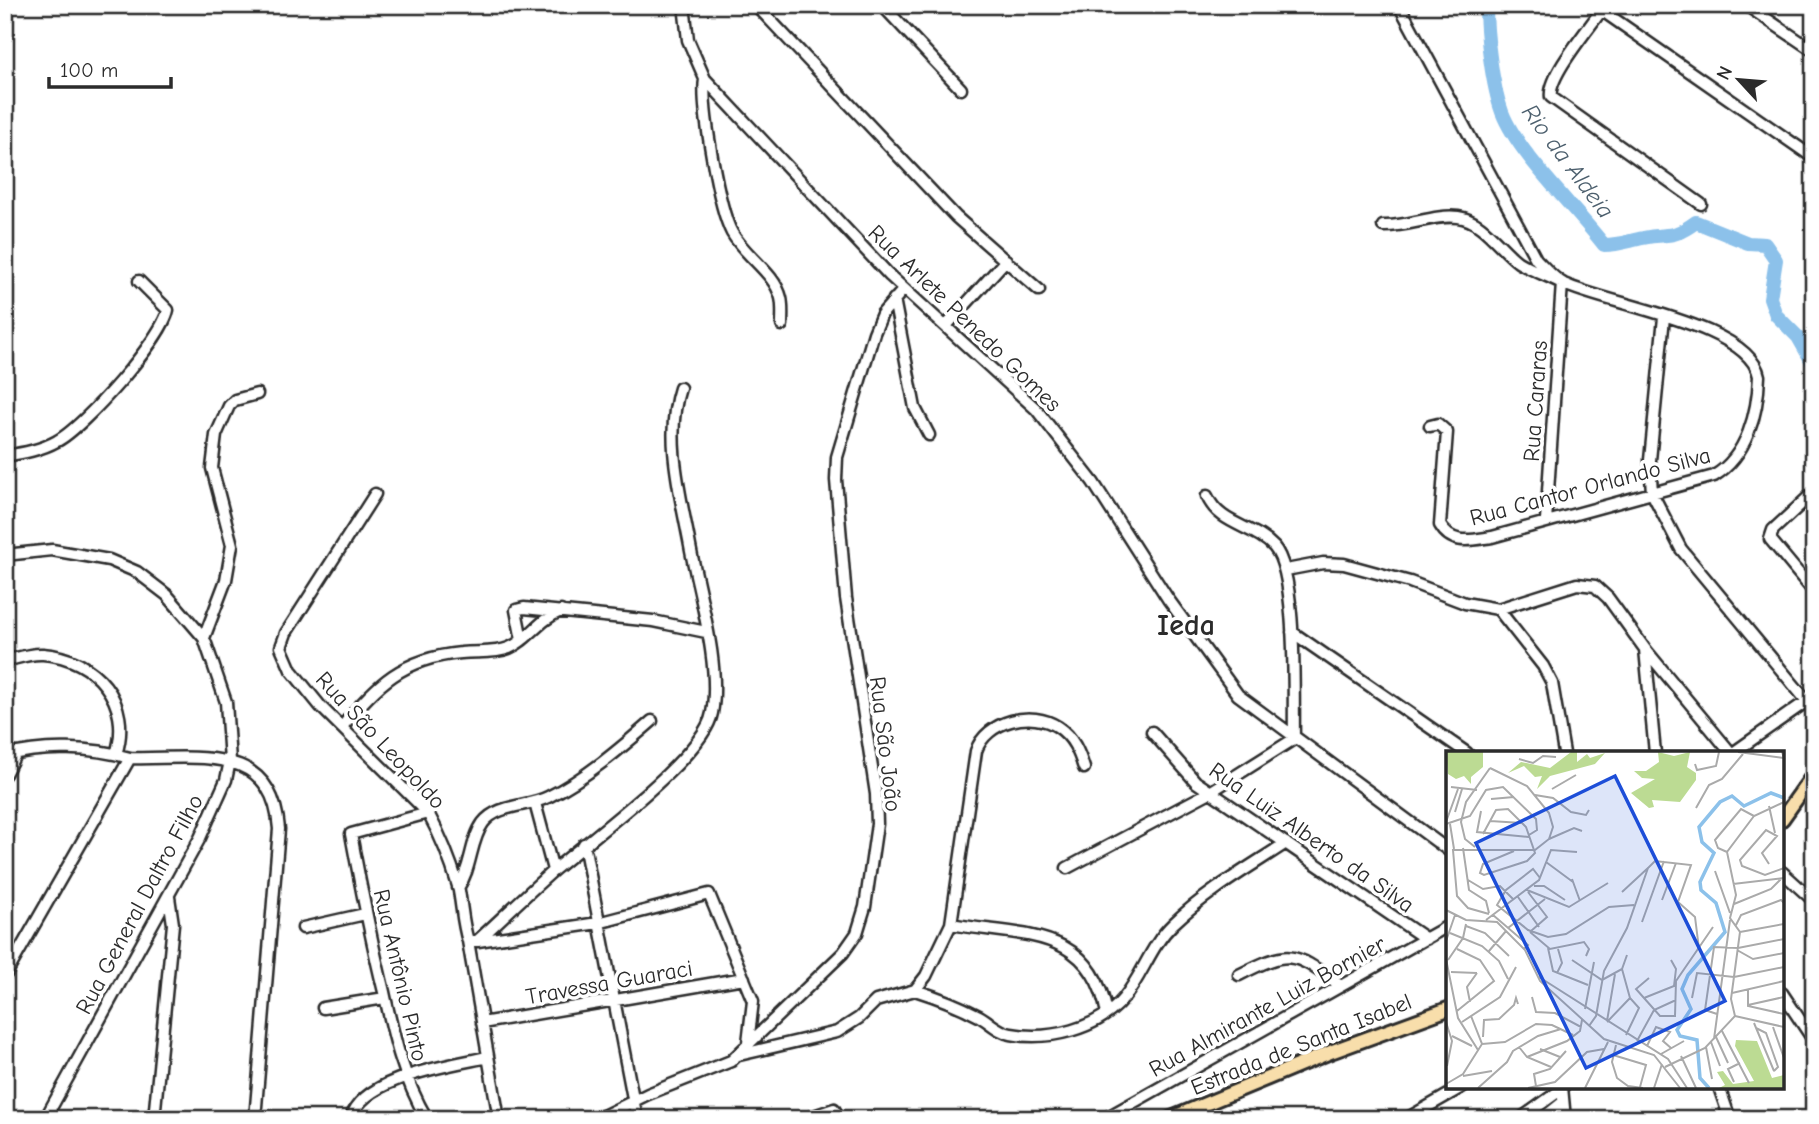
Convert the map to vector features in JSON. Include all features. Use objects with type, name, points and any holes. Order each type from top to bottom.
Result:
[{"type":"main road","points":[[1784,816],[1814,774]]},
{"type":"main road","name":"Estrada de Santa Isabel","points":[[1169,1119],[1333,1051],[1446,1010]]},
{"type":"street","name":"Rua Arlete Penedo Gomes","points":[[684,5],[688,40],[705,79],[904,289],[1036,409],[1093,482],[1168,599],[1238,695],[1294,739],[1446,849]]},
{"type":"street","points":[[756,5],[937,198],[1039,290]]},
{"type":"street","points":[[882,5],[961,89]]},
{"type":"street","name":"Rua Cantor Orlando Silva","points":[[1399,5],[1520,235],[1536,259],[1562,283],[1733,341],[1757,366],[1759,387],[1744,443],[1728,468],[1714,476],[1492,537],[1462,541],[1445,534],[1440,516],[1447,432],[1438,424],[1430,426]]},
{"type":"street","points":[[1746,5],[1814,51]]},
{"type":"street","points":[[1701,204],[1551,97],[1551,87],[1600,7],[1814,158]]},
{"type":"street","points":[[705,79],[702,97],[705,120],[726,215],[743,251],[771,279],[781,297],[782,325]]},
{"type":"street","points":[[1384,226],[1407,226],[1447,216],[1461,217],[1480,227],[1519,262],[1562,283]]},
{"type":"street","points":[[946,326],[1006,260]]},
{"type":"street","points":[[5,456],[42,449],[75,429],[97,408],[157,332],[168,310],[139,281]]},
{"type":"street","name":"Rua Cararas","points":[[1546,521],[1562,283]]},
{"type":"street","name":"Rua São João","points":[[739,1055],[747,1044],[843,953],[857,933],[866,907],[877,824],[876,794],[846,598],[836,480],[837,457],[874,333],[894,299],[904,289]]},
{"type":"street","points":[[894,299],[915,408],[929,435]]},
{"type":"street","points":[[1664,317],[1650,460],[1652,493],[1681,550],[1810,698],[1735,751]]},
{"type":"street","points":[[473,941],[673,768],[706,729],[712,717],[715,671],[676,452],[680,388]]},
{"type":"street","points":[[205,638],[226,580],[232,545],[212,468],[216,435],[229,406],[235,400],[257,394]]},
{"type":"street","name":"Rua São Leopoldo","points":[[375,494],[299,610],[281,646],[291,670],[342,727],[428,813],[458,888],[461,920],[473,941],[482,1023],[499,1119]]},
{"type":"street","points":[[1067,868],[1210,792],[1294,739],[1292,632],[1286,570],[1271,544],[1219,514],[1207,496]]},
{"type":"street","points":[[1812,497],[1773,530],[1770,539],[1814,592]]},
{"type":"street","name":"Rua General Daltro Filho","points":[[5,555],[52,550],[122,565],[154,583],[205,638],[226,702],[230,761],[226,780],[169,897],[45,1119]]},
{"type":"street","points":[[1286,570],[1322,563],[1343,564],[1410,583],[1465,603],[1498,609],[1577,584],[1595,586],[1608,597],[1645,649],[1730,751]]},
{"type":"street","points":[[1498,609],[1543,666],[1552,683],[1564,751]]},
{"type":"street","points":[[522,640],[516,610],[561,611],[653,621],[706,632]]},
{"type":"street","points":[[342,727],[370,692],[404,668],[434,656],[500,651],[522,640],[539,622],[561,611]]},
{"type":"street","points":[[1292,632],[1464,751]]},
{"type":"street","points":[[1645,649],[1655,751]]},
{"type":"street","points":[[5,661],[47,654],[92,673],[108,688],[121,713],[121,737],[116,754]]},
{"type":"street","points":[[915,990],[934,962],[951,924],[976,751],[984,734],[1015,720],[1049,722],[1067,734],[1084,768]]},
{"type":"street","points":[[458,888],[468,870],[483,823],[492,815],[535,803],[575,782],[652,721]]},
{"type":"street","name":"Rua Luiz Alberto da Silva","points":[[1152,732],[1196,782],[1426,939]]},
{"type":"street","points":[[5,756],[51,749],[116,754],[130,758],[230,761],[250,768],[259,775],[278,813],[279,829],[255,1119]]},
{"type":"street","points":[[5,774],[16,753]]},
{"type":"street","points":[[5,975],[130,758]]},
{"type":"street","points":[[535,803],[553,870]]},
{"type":"street","name":"Rua Antônio Pinto","points":[[427,1119],[404,1076],[365,914],[351,834],[428,813]]},
{"type":"street","points":[[597,1119],[739,1055],[837,1032],[859,1018],[876,1001],[915,990],[969,1011],[1007,1034],[1061,1033],[1107,1014],[1124,998],[1155,944],[1173,924],[1207,895],[1286,843]]},
{"type":"street","points":[[584,844],[637,1119]]},
{"type":"street","points":[[1784,874],[1814,901]]},
{"type":"street","points":[[473,941],[598,923],[709,894],[744,978],[754,1010],[747,1044]]},
{"type":"street","points":[[155,1119],[173,924],[169,897]]},
{"type":"street","points":[[303,928],[365,914]]},
{"type":"street","points":[[951,924],[994,933],[1032,934],[1054,940],[1075,955],[1090,971],[1103,992],[1107,1014]]},
{"type":"street","name":"Rua Almirante Luiz Bornier","points":[[1104,1119],[1446,927]]},
{"type":"street","points":[[1239,975],[1274,957],[1288,956],[1304,961],[1341,986]]},
{"type":"street","name":"Travessa Guaraci","points":[[482,1023],[744,978]]},
{"type":"street","points":[[1784,996],[1814,1041]]},
{"type":"street","points":[[323,1007],[385,998]]},
{"type":"street","points":[[351,1119],[358,1102],[404,1076],[488,1057]]},
{"type":"street","points":[[1406,1119],[1458,1089]]},
{"type":"street","points":[[1527,1117],[1561,1089]]},
{"type":"street","points":[[1562,1089],[1565,1119]]},
{"type":"street","points":[[1720,1089],[1730,1119]]},
{"type":"street","points":[[1542,1119],[1562,1104]]},
{"type":"street","points":[[804,1119],[830,1109],[837,1110],[840,1119]]},
{"type":"waterway","name":"Rio da Aldeia","points":[[1486,5],[1488,44],[1502,112],[1534,163],[1604,245],[1674,234],[1696,222],[1748,243],[1765,244],[1776,260],[1770,298],[1776,315],[1798,337],[1814,365]]},
{"type":"waterway","points":[[1529,1119],[1541,1110]]},
{"type":"district","name":"Ieda","points":[[1186,625]]}]
